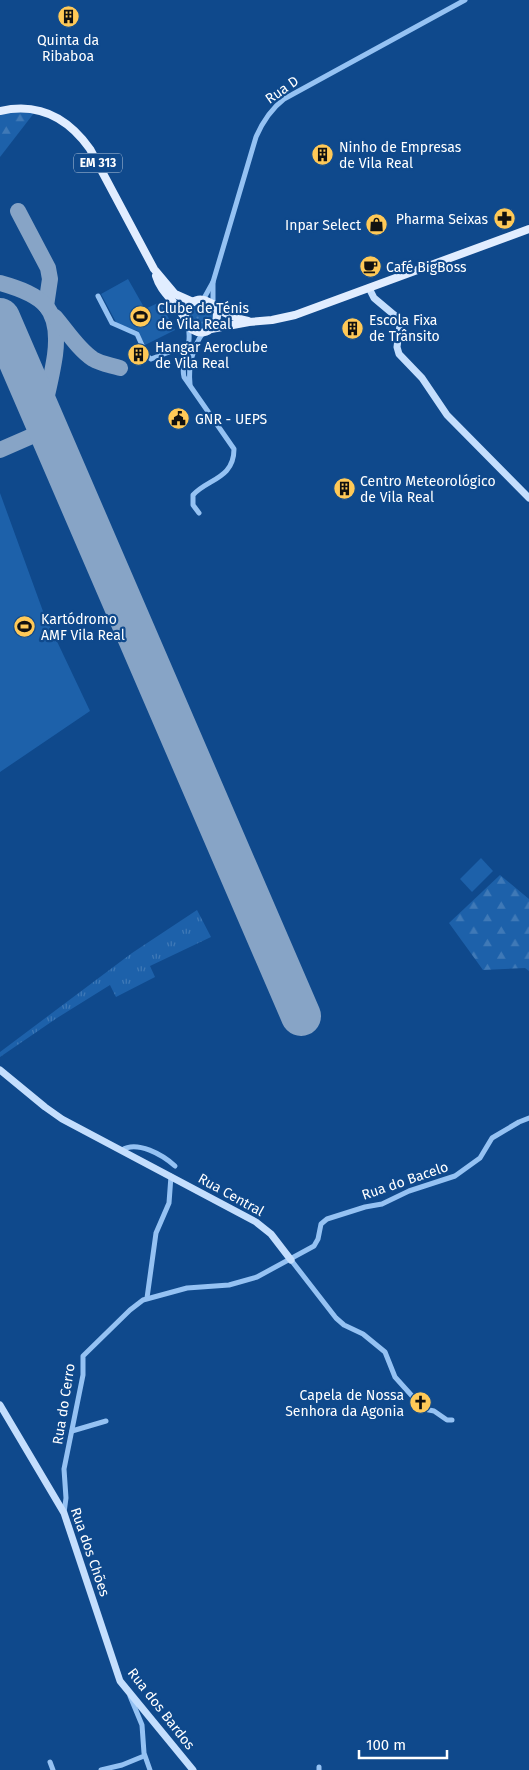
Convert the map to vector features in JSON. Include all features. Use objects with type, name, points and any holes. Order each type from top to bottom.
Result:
[{"type":"main road","name":"EM 313","points":[[0,111],[19,108],[39,111],[61,119],[76,131],[90,149],[154,269],[162,288],[192,329],[203,333]]},
{"type":"main road","points":[[203,333],[249,322],[290,317],[523,232]]},
{"type":"main road","name":"EM 313","points":[[154,269],[175,294],[193,302]]},
{"type":"main road","points":[[187,322],[187,309],[193,302],[203,300],[230,316],[249,322]]},
{"type":"main road","points":[[211,330],[218,317],[214,306]]},
{"type":"street","name":"Rua D","points":[[213,282],[254,141],[272,109],[284,99],[465,0]]},
{"type":"street","points":[[523,232],[529,224]]},
{"type":"street","points":[[203,300],[213,282]]},
{"type":"street","points":[[213,282],[214,306]]},
{"type":"street","points":[[369,288],[376,300],[399,319],[400,328],[397,348],[399,354],[421,376],[447,415],[529,498]]},
{"type":"street","points":[[98,296],[112,323],[137,334],[149,359],[155,359],[190,344]]},
{"type":"street","points":[[187,322],[190,344],[183,371],[184,376],[234,449],[233,459],[226,470],[216,480],[193,495],[192,505],[199,513]]},
{"type":"street","points":[[190,384],[190,371],[194,353],[197,342],[203,333]]},
{"type":"street","name":"Rua Central","points":[[0,1070],[53,1113],[256,1222],[271,1234],[338,1321],[363,1334],[385,1352],[395,1377],[413,1397],[419,1408],[434,1411],[448,1420],[452,1420]]},
{"type":"street","name":"Rua do Bacelo","points":[[291,1260],[316,1244],[321,1224],[327,1219],[365,1207],[382,1204],[409,1191],[455,1176],[480,1158],[492,1138],[529,1118]]},
{"type":"street","points":[[122,1150],[132,1146],[154,1152],[175,1166]]},
{"type":"street","points":[[147,1298],[156,1233],[170,1200],[170,1176]]},
{"type":"street","name":"Rua do Cerro","points":[[64,1514],[66,1498],[64,1469],[83,1371],[84,1354],[130,1310],[147,1298],[187,1288],[236,1283],[261,1276],[291,1260]]},
{"type":"street","name":"Rua dos Chões","points":[[0,1405],[64,1514],[104,1634]]},
{"type":"street","points":[[72,1431],[106,1421]]},
{"type":"street","name":"Rua dos Bardos","points":[[104,1634],[118,1677],[129,1694],[193,1770]]},
{"type":"street","points":[[129,1694],[142,1727],[144,1756],[150,1770]]},
{"type":"street","points":[[101,1770],[122,1765],[144,1756]]},
{"type":"street","points":[[50,1762],[53,1770]]},
{"type":"green space","points":[[34,113],[0,157],[0,114]]},
{"type":"green space","name":"Clube de Ténis de Vila Real","points":[[128,279],[145,309],[160,302],[175,330],[145,345],[138,331],[117,324],[101,294]]},
{"type":"green space","points":[[201,303],[210,307],[214,316],[210,325],[201,329],[192,325],[188,316],[192,307]]},
{"type":"green space","name":"Kartódromo AMF Vila Real","points":[[0,493],[44,614],[90,711],[0,772]]},
{"type":"green space","points":[[481,858],[493,871],[472,892],[460,879]]},
{"type":"green space","points":[[500,875],[529,899],[529,971],[525,968],[483,970],[449,923]]},
{"type":"green space","points":[[197,910],[211,937],[150,966],[155,977],[116,997],[110,985],[0,1057],[0,1052],[132,953]]},
{"type":"taxiway","points":[[18,211],[48,268],[50,279],[46,306]]},
{"type":"taxiway","points":[[0,283],[28,293],[38,299],[52,315],[56,339],[55,355],[42,416]]},
{"type":"taxiway","points":[[55,317],[78,345],[93,359],[120,368]]},
{"type":"taxiway","points":[[0,450],[48,429]]},
{"type":"runway","points":[[0,318],[301,1016]]},
{"type":"place","name":"Quinta da Ribaboa","points":[[68,17]]},
{"type":"place","name":"Ninho de Empresas de Vila Real","points":[[323,155]]},
{"type":"place","name":"Pharma Seixas","points":[[504,219]]},
{"type":"place","name":"Inpar Select","points":[[377,225]]},
{"type":"place","name":"Café BigBoss","points":[[370,267]]},
{"type":"place","name":"Clube de Ténis de Vila Real","points":[[141,316]]},
{"type":"place","name":"Escola Fixa de Trânsito","points":[[353,328]]},
{"type":"place","name":"Hangar Aeroclube de Vila Real","points":[[139,355]]},
{"type":"place","name":"GNR - UEPS","points":[[179,419]]},
{"type":"place","name":"Centro Meteorológico de Vila Real","points":[[344,489]]},
{"type":"place","name":"Kartódromo AMF Vila Real","points":[[25,627]]},
{"type":"place","name":"Capela de Nossa Senhora da Agonia","points":[[420,1403]]}]
